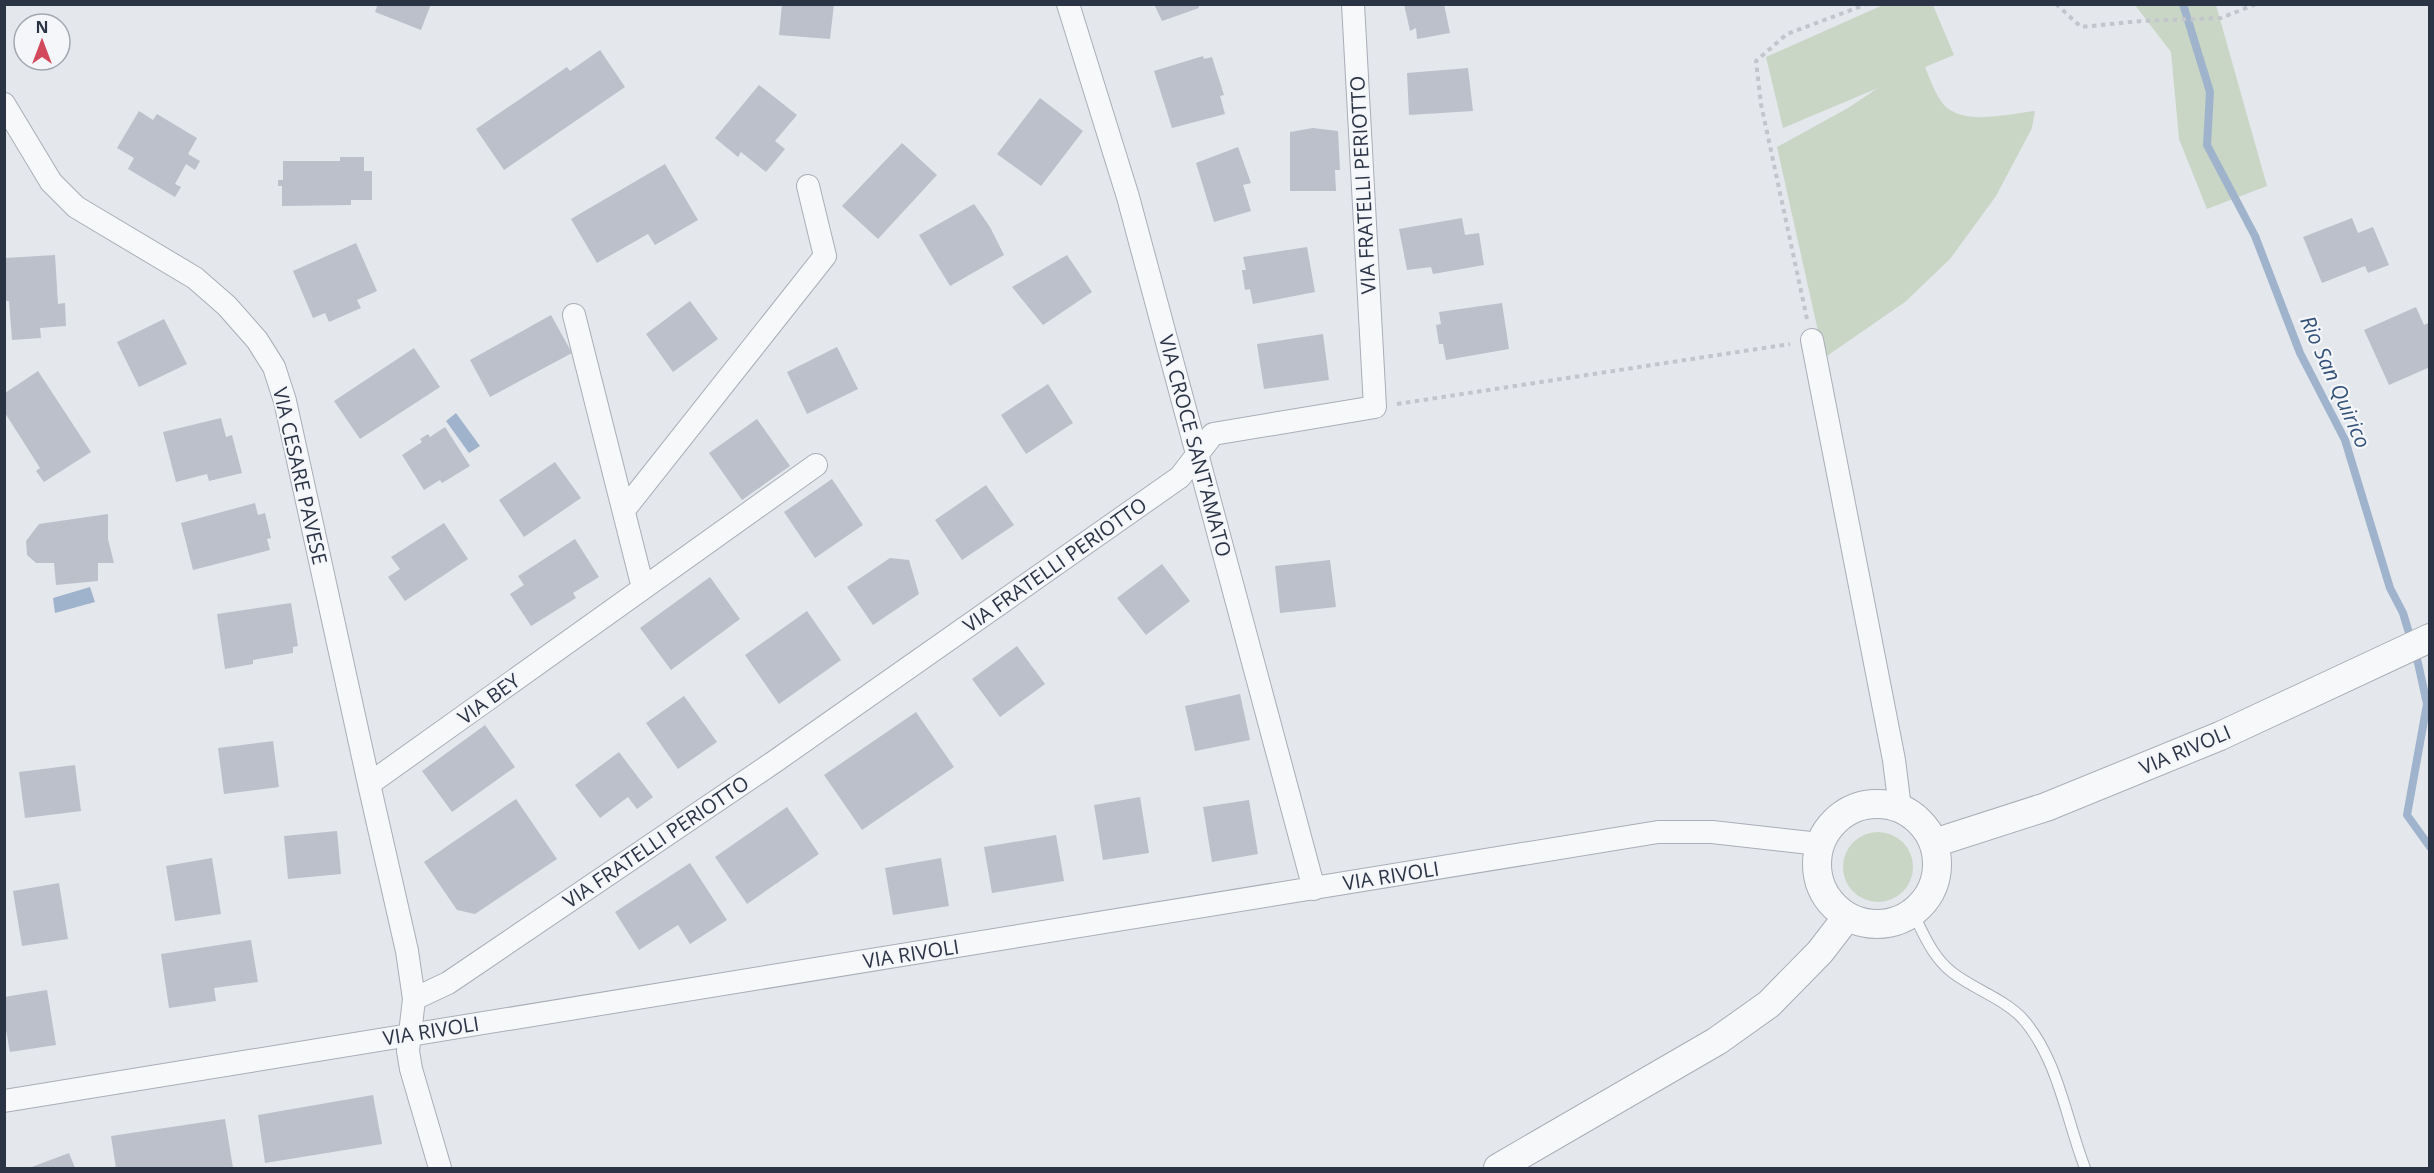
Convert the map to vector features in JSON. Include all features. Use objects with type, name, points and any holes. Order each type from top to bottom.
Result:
[{"type":"street","name":"VIA CROCE SANT'AMATO","points":[[1068,4],[1128,197],[1314,889]]},
{"type":"street","name":"VIA FRATELLI PERIOTTO","points":[[414,999],[448,982],[774,762],[1180,477],[1198,456],[1212,434],[1375,407],[1353,4]]},
{"type":"street","name":"VIA CESARE PAVESE","points":[[4,105],[51,182],[76,207],[195,278],[227,306],[257,340],[274,367],[285,401],[369,784]]},
{"type":"street","points":[[624,510],[825,256],[808,186]]},
{"type":"street","points":[[574,315],[644,588]]},
{"type":"street","points":[[1812,340],[1894,760],[1900,808]]},
{"type":"street","name":"VIA BEY","points":[[369,784],[816,465]]},
{"type":"street","name":"VIA RIVOLI","points":[[1934,843],[2046,807],[2220,736],[2430,638]]},
{"type":"street","points":[[369,784],[407,951],[414,999],[408,1051],[411,1069],[440,1168]]},
{"type":"street","points":[[1881,804],[1900,808],[1915,816],[1926,828],[1934,843],[1938,858],[1933,889],[1913,913],[1898,921],[1881,925],[1864,923],[1848,917],[1834,907],[1821,886],[1816,861],[1820,844],[1829,827],[1843,814],[1861,805],[1881,804]]},
{"type":"street","name":"VIA RIVOLI","points":[[4,1101],[1658,832],[1713,832],[1820,844]]},
{"type":"street","points":[[1498,1168],[1717,1041],[1769,1004],[1820,952],[1848,917]]},
{"type":"lane","points":[[1913,913],[1935,956],[1953,973],[2020,1016],[2037,1036],[2050,1063],[2085,1168]]},
{"type":"path","points":[[1375,407],[1812,340],[1761,104],[1756,61],[1786,34],[1866,4]]},
{"type":"path","points":[[2056,4],[2081,27],[2141,21],[2221,18],[2256,4]]},
{"type":"green space","points":[[1883,5],[1933,5],[1954,55],[1925,67],[1944,105],[1963,115],[1974,117],[2035,111],[2032,128],[1996,196],[1950,259],[1905,302],[1824,358],[1777,147],[1848,108],[1878,88],[1783,128],[1766,57]]},
{"type":"green space","points":[[2135,5],[2216,5],[2267,186],[2207,209],[2179,139],[2171,52]]},
{"type":"green space","points":[[1878,832],[1891,835],[1903,842],[1910,854],[1913,867],[1910,880],[1903,892],[1891,899],[1878,902],[1865,899],[1853,892],[1846,880],[1843,867],[1846,854],[1853,842],[1865,835]]},
{"type":"water","points":[[456,413],[480,446],[469,453],[446,421]]},
{"type":"water","points":[[90,587],[95,602],[55,613],[53,598]]},
{"type":"building","points":[[378,4],[431,4],[421,30],[375,12]]},
{"type":"building","points":[[782,4],[834,4],[830,39],[779,35]]},
{"type":"building","points":[[1154,4],[1198,4],[1199,8],[1162,21]]},
{"type":"building","points":[[1404,4],[1444,4],[1450,33],[1417,39],[1416,28],[1410,31]]},
{"type":"building","points":[[600,50],[625,87],[504,170],[476,129],[567,67],[570,71]]},
{"type":"building","points":[[1203,56],[1204,59],[1212,57],[1224,95],[1220,96],[1225,114],[1172,128],[1154,71]]},
{"type":"building","points":[[1468,68],[1473,111],[1409,115],[1407,73]]},
{"type":"building","points":[[759,85],[797,115],[775,141],[785,149],[766,172],[741,152],[738,157],[715,138]]},
{"type":"building","points":[[1040,98],[1083,131],[1041,186],[997,154]]},
{"type":"building","points":[[139,111],[153,120],[157,114],[197,138],[188,154],[200,161],[195,170],[186,164],[175,184],[181,187],[175,197],[128,169],[134,158],[117,148]]},
{"type":"building","points":[[1313,128],[1338,131],[1340,170],[1335,170],[1336,191],[1290,191],[1290,132]]},
{"type":"building","points":[[902,143],[937,175],[878,239],[842,206]]},
{"type":"building","points":[[1238,147],[1251,183],[1243,185],[1251,211],[1214,222],[1196,163]]},
{"type":"building","points":[[340,157],[364,157],[364,171],[372,171],[372,200],[351,200],[351,205],[282,206],[282,186],[278,186],[278,180],[283,180],[283,161],[340,161]]},
{"type":"building","points":[[665,164],[698,220],[655,245],[648,234],[597,263],[571,219]]},
{"type":"building","points":[[974,204],[990,227],[1004,255],[950,286],[919,235]]},
{"type":"building","points":[[1462,218],[1465,235],[1479,233],[1484,265],[1433,274],[1431,267],[1407,270],[1399,229]]},
{"type":"building","points":[[2352,218],[2358,233],[2373,227],[2389,265],[2368,273],[2365,266],[2322,283],[2303,237]]},
{"type":"building","points":[[356,243],[377,291],[357,300],[361,308],[329,322],[325,313],[313,318],[293,271]]},
{"type":"building","points":[[1307,247],[1315,292],[1253,304],[1250,289],[1245,290],[1242,270],[1246,270],[1243,257]]},
{"type":"building","points":[[55,255],[58,304],[65,303],[66,326],[40,328],[41,338],[12,340],[9,301],[5,301],[5,258]]},
{"type":"building","points":[[1067,255],[1092,292],[1043,325],[1012,287]]},
{"type":"building","points":[[690,301],[718,339],[673,372],[646,334]]},
{"type":"building","points":[[1502,303],[1509,349],[1446,360],[1443,344],[1439,344],[1436,325],[1441,324],[1439,312]]},
{"type":"building","points":[[2416,307],[2424,325],[2430,322],[2430,367],[2389,385],[2364,330]]},
{"type":"building","points":[[551,315],[572,353],[490,397],[470,360]]},
{"type":"building","points":[[164,319],[187,364],[139,387],[117,342]]},
{"type":"building","points":[[1323,334],[1329,380],[1264,389],[1257,344]]},
{"type":"building","points":[[837,347],[858,389],[807,414],[787,372]]},
{"type":"building","points":[[414,348],[440,387],[360,439],[334,401]]},
{"type":"building","points":[[38,371],[91,452],[44,482],[36,471],[40,468],[5,413],[5,393]]},
{"type":"building","points":[[1048,384],[1073,423],[1026,454],[1001,415]]},
{"type":"building","points":[[221,418],[226,437],[232,435],[242,473],[209,481],[207,474],[176,482],[163,432]]},
{"type":"building","points":[[757,419],[790,466],[742,500],[709,453]]},
{"type":"building","points":[[445,427],[470,466],[442,483],[440,480],[424,490],[402,455],[422,442],[420,439],[428,434],[430,437]]},
{"type":"building","points":[[555,462],[581,498],[524,537],[499,500]]},
{"type":"building","points":[[832,479],[863,525],[815,558],[784,512]]},
{"type":"building","points":[[986,485],[1014,525],[962,560],[935,520]]},
{"type":"building","points":[[255,503],[258,515],[265,513],[271,538],[267,539],[270,550],[193,570],[181,523]]},
{"type":"building","points":[[108,514],[108,539],[114,563],[98,563],[98,581],[56,585],[54,563],[36,563],[27,555],[26,541],[39,524]]},
{"type":"building","points":[[444,523],[468,559],[405,601],[388,577],[400,569],[391,557]]},
{"type":"building","points":[[575,539],[599,577],[573,593],[576,598],[531,626],[510,594],[524,585],[518,576]]},
{"type":"building","points":[[890,558],[909,560],[919,594],[873,625],[847,587]]},
{"type":"building","points":[[1330,560],[1336,607],[1280,613],[1275,566]]},
{"type":"building","points":[[1162,564],[1190,601],[1146,635],[1117,598]]},
{"type":"building","points":[[710,577],[740,619],[671,670],[640,628]]},
{"type":"building","points":[[291,603],[298,646],[293,647],[293,653],[253,660],[253,664],[225,669],[217,614]]},
{"type":"building","points":[[807,611],[841,660],[779,704],[745,655]]},
{"type":"building","points":[[1017,646],[1045,684],[1000,717],[972,679]]},
{"type":"building","points":[[1240,694],[1250,740],[1195,751],[1185,706]]},
{"type":"building","points":[[684,696],[717,742],[678,769],[646,723]]},
{"type":"building","points":[[916,712],[954,767],[862,830],[824,775]]},
{"type":"building","points":[[485,725],[515,767],[452,812],[422,771]]},
{"type":"building","points":[[273,741],[279,787],[224,794],[218,748]]},
{"type":"building","points":[[619,752],[653,797],[637,809],[628,797],[600,818],[575,785]]},
{"type":"building","points":[[75,765],[81,811],[25,818],[19,772]]},
{"type":"building","points":[[1140,797],[1149,853],[1103,860],[1094,805]]},
{"type":"building","points":[[516,799],[557,859],[475,914],[457,910],[424,862]]},
{"type":"building","points":[[1249,800],[1258,854],[1212,862],[1203,807]]},
{"type":"building","points":[[787,807],[819,854],[747,904],[715,857]]},
{"type":"building","points":[[337,831],[341,874],[288,879],[284,836]]},
{"type":"building","points":[[1056,835],[1064,881],[992,893],[984,847]]},
{"type":"building","points":[[212,858],[221,914],[175,921],[166,866]]},
{"type":"building","points":[[941,858],[949,906],[893,915],[885,868]]},
{"type":"building","points":[[690,863],[727,920],[690,944],[678,925],[639,950],[615,912]]},
{"type":"building","points":[[59,883],[68,939],[22,946],[13,891]]},
{"type":"building","points":[[251,940],[258,982],[214,988],[216,1001],[169,1008],[161,954]]},
{"type":"building","points":[[47,990],[56,1045],[10,1052],[4,1020],[4,997]]},
{"type":"building","points":[[373,1095],[382,1144],[265,1163],[258,1115]]},
{"type":"building","points":[[225,1119],[233,1168],[116,1168],[111,1136]]},
{"type":"building","points":[[69,1153],[75,1168],[29,1168]]},
{"type":"waterway","name":"Rio San Quirico","points":[[2183,4],[2210,92],[2207,145],[2255,236],[2300,353],[2345,440],[2390,588],[2403,613],[2418,663],[2427,704],[2407,815],[2430,847]]}]
